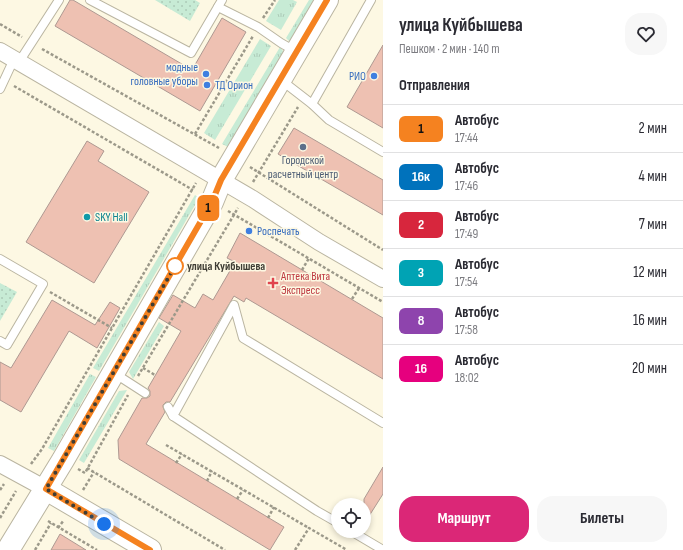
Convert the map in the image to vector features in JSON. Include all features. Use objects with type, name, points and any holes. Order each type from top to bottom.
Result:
[{"type":"street","points":[[8,550],[46,489],[212,202],[212,175],[226,152],[280,80],[327,0]]},
{"type":"street","points":[[0,51],[246,195],[320,242],[383,279]]},
{"type":"street","points":[[0,464],[150,550]]},
{"type":"lane","points":[[0,90],[4,80],[32,43],[59,0]]},
{"type":"lane","points":[[90,0],[191,53],[220,4],[281,43],[297,51]]},
{"type":"lane","points":[[312,104],[371,0]]},
{"type":"lane","points":[[280,80],[312,104],[329,120],[383,152]]},
{"type":"lane","points":[[0,259],[43,284],[7,345],[0,341]]},
{"type":"lane","points":[[173,416],[234,305],[243,338],[383,423]]},
{"type":"lane","points":[[113,372],[145,393]]},
{"type":"lane","points":[[168,407],[173,416],[331,519]]},
{"type":"lane","points":[[363,538],[383,550]]},
{"type":"path","points":[[195,134],[274,0]]},
{"type":"path","points":[[0,24],[226,152],[383,250]]},
{"type":"path","points":[[4,80],[383,302]]},
{"type":"path","points":[[84,473],[133,385],[304,98]]},
{"type":"path","points":[[0,518],[30,466],[42,449],[192,189],[212,175],[226,152]]},
{"type":"path","points":[[41,287],[112,328]]},
{"type":"path","points":[[143,368],[155,376]]},
{"type":"path","points":[[166,444],[344,549]]},
{"type":"path","points":[[176,463],[182,454]]},
{"type":"path","points":[[87,468],[224,550]]},
{"type":"path","points":[[207,481],[212,471]]},
{"type":"path","points":[[237,500],[243,489]]},
{"type":"path","points":[[10,500],[97,550]]},
{"type":"path","points":[[268,518],[274,508]]},
{"type":"path","points":[[35,550],[51,523]]},
{"type":"path","points":[[295,550],[309,528]]},
{"type":"green space","points":[[155,0],[195,0],[200,3],[190,21]]},
{"type":"green space","points":[[279,0],[293,0],[297,2],[281,30],[266,21]]},
{"type":"green space","points":[[309,0],[317,0],[294,39],[289,41],[286,38]]},
{"type":"green space","points":[[260,39],[271,46],[215,140],[204,133]]},
{"type":"green space","points":[[280,47],[286,55],[230,148],[222,144]]},
{"type":"green space","points":[[195,195],[199,198],[99,371],[93,368]]},
{"type":"green space","points":[[0,283],[17,292],[0,321]]},
{"type":"green space","points":[[159,322],[164,326],[133,379],[129,372]]},
{"type":"green space","points":[[90,374],[96,377],[54,451],[48,448]]},
{"type":"green space","points":[[127,390],[84,463],[79,460],[119,391]]},
{"type":"building","points":[[70,0],[73,0],[192,70],[222,18],[246,32],[200,111],[55,26]]},
{"type":"building","name":"РИО","points":[[383,45],[383,128],[347,107]]},
{"type":"building","points":[[294,128],[383,180],[383,215],[278,154]]},
{"type":"building","name":"SKY Hall","points":[[87,141],[104,151],[98,161],[149,192],[94,283],[26,242]]},
{"type":"building","points":[[240,233],[383,318],[383,379],[246,298],[244,302],[234,296],[170,402],[166,402],[163,405],[165,412],[146,444],[284,527],[270,550],[119,459],[118,440],[142,398],[147,398],[150,396],[150,391],[148,388],[181,331],[159,318],[173,295],[195,308],[203,294],[213,300],[235,262],[227,258]]},
{"type":"building","points":[[52,300],[95,325],[110,302],[120,308],[97,348],[69,331],[21,412],[0,400],[0,362],[11,368]]},
{"type":"building","points":[[383,467],[383,494],[371,513],[371,498],[365,498]]},
{"type":"building","points":[[60,534],[86,550],[51,550]]},
{"type":"bus line","name":"1","points":[[150,550],[46,489],[212,202],[221,180],[327,0]]},
{"type":"place","name":"модные головные уборы","points":[[206,74]]},
{"type":"place","name":"РИО","points":[[374,76]]},
{"type":"place","name":"ТД Орион","points":[[207,85]]},
{"type":"place","name":"Городской расчетный центр","points":[[303,147]]},
{"type":"place","name":"SKY Hall","points":[[87,217]]},
{"type":"place","name":"Роспечать","points":[[249,231]]},
{"type":"place","name":"улица Куйбышева","points":[[175,266]]},
{"type":"place","name":"Аптека Вита Экспресс","points":[[273,283]]},
{"type":"route","points":[[104,524],[46,489],[175,266]]}]
